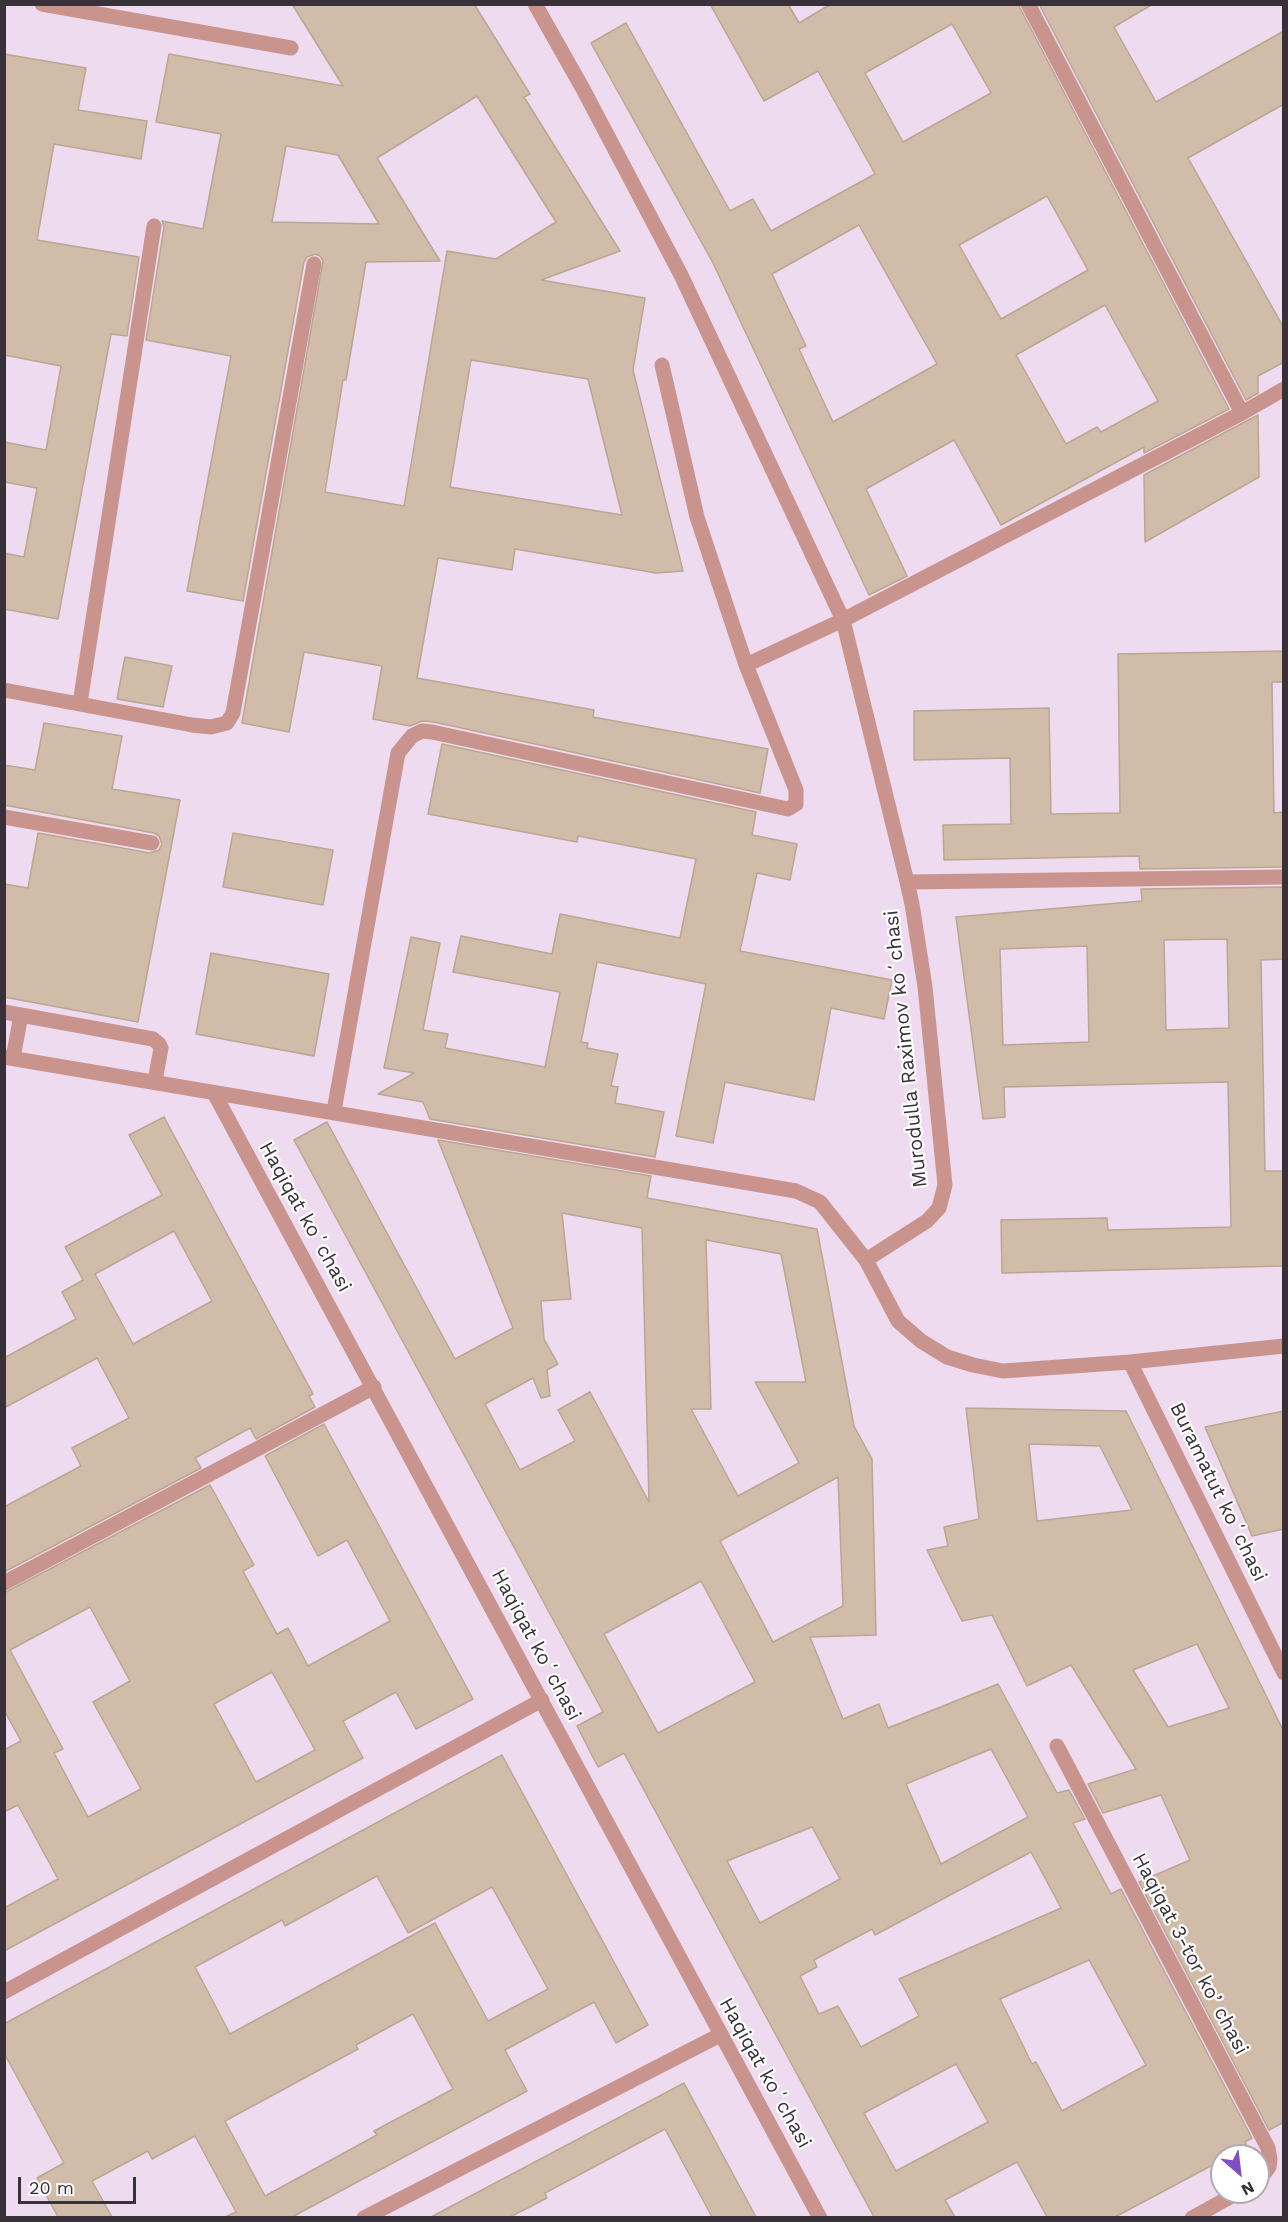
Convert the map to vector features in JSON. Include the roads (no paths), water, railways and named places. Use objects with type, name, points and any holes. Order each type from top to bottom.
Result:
[{"type":"street","points":[[42,4],[291,48]]},
{"type":"street","points":[[535,4],[583,89],[681,275],[843,621],[907,882]]},
{"type":"street","points":[[1028,4],[1242,413]]},
{"type":"street","points":[[80,704],[154,226]]},
{"type":"street","points":[[4,690],[211,727],[227,723],[233,713],[314,264]]},
{"type":"street","points":[[334,1111],[398,753],[412,736],[422,732],[432,732],[788,809],[796,804],[796,790],[746,665],[697,517],[662,365]]},
{"type":"street","points":[[746,665],[843,621],[1242,413],[1284,388]]},
{"type":"street","points":[[4,817],[152,843]]},
{"type":"street","name":"Murodulla Raximov koʻchasi","points":[[866,1260],[927,1221],[939,1208],[945,1185],[925,987],[907,882],[1284,877]]},
{"type":"street","points":[[4,1011],[153,1039],[161,1048],[155,1081]]},
{"type":"street","points":[[21,1015],[9,1058],[334,1111],[796,1191],[820,1202],[866,1260],[898,1321],[921,1341],[947,1357],[973,1365],[1003,1371],[1130,1362],[1284,1346]]},
{"type":"street","name":"Haqiqat koʻchasi","points":[[214,1093],[820,2217]]},
{"type":"street","name":"Buramatut koʻchasi","points":[[1130,1362],[1284,1674]]},
{"type":"street","points":[[4,1583],[374,1387]]},
{"type":"street","points":[[4,1992],[542,1700]]},
{"type":"street","name":"Haqiqat 3-tor koʼchasi","points":[[1057,1746],[1266,2144]]},
{"type":"street","points":[[364,2217],[720,2035]]},
{"type":"street","points":[[1192,2217],[1216,2204]]}]
